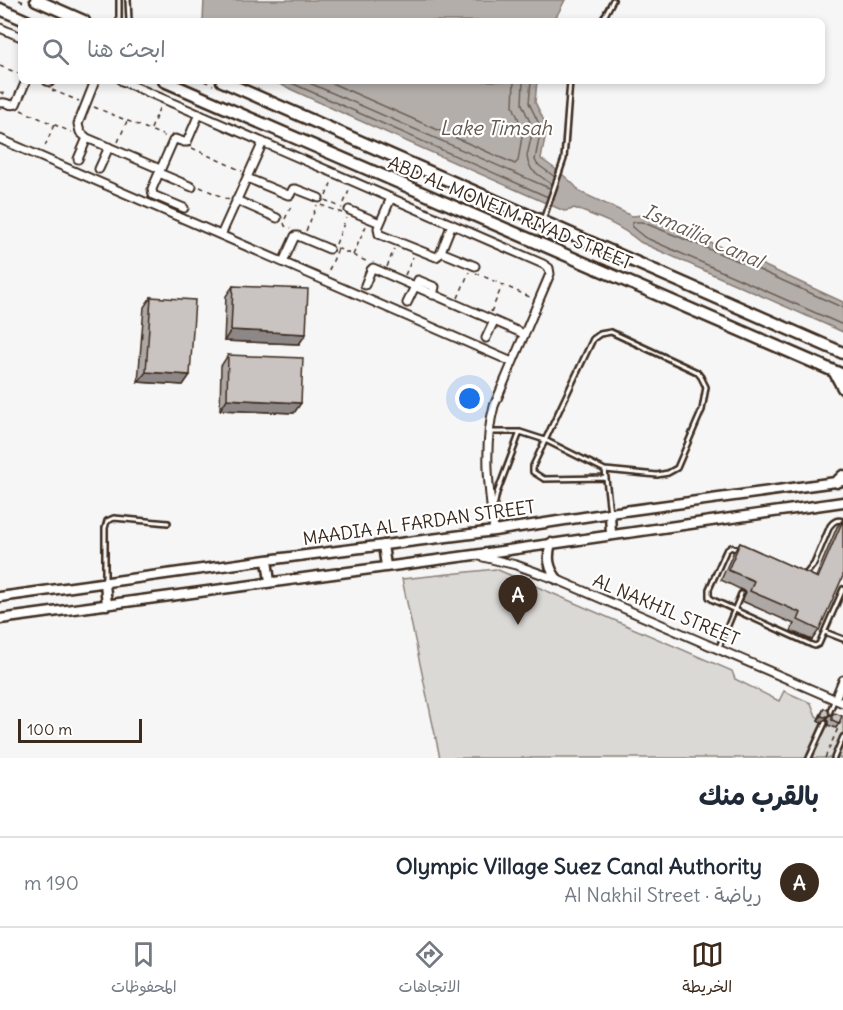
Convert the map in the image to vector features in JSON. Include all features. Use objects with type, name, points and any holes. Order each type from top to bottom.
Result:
[{"type":"highway","points":[[36,0],[77,18]]},
{"type":"highway","points":[[0,9],[20,18]]},
{"type":"highway","name":"ABD AL MONEIM RIYAD STREET","points":[[171,84],[838,373]]},
{"type":"highway","name":"ABD AL MONEIM RIYAD STREET","points":[[229,84],[843,353]]},
{"type":"highway","points":[[570,257],[579,237]]},
{"type":"highway","points":[[838,373],[843,388]]},
{"type":"street","points":[[0,28],[18,36]]},
{"type":"street","points":[[0,103],[16,104],[25,84]]},
{"type":"street","points":[[94,84],[78,124],[80,132],[87,138],[192,188]]},
{"type":"street","points":[[130,84],[546,265],[550,274],[494,406],[488,432],[487,449],[494,531]]},
{"type":"street","points":[[184,208],[152,193],[152,189],[174,139],[186,142],[188,140],[199,114]]},
{"type":"street","points":[[78,159],[87,138]]},
{"type":"street","points":[[0,139],[512,362]]},
{"type":"street","points":[[221,235],[263,142]]},
{"type":"street","points":[[99,169],[112,149]]},
{"type":"street","points":[[248,176],[288,195],[296,189],[322,199]]},
{"type":"street","points":[[391,198],[379,226],[379,234],[397,242],[436,257],[441,252],[452,224]]},
{"type":"street","points":[[236,200],[277,218]]},
{"type":"street","points":[[345,209],[379,226]]},
{"type":"street","points":[[283,262],[295,236],[332,248]]},
{"type":"street","points":[[441,252],[474,266]]},
{"type":"street","points":[[365,285],[373,268],[524,334]]},
{"type":"street","points":[[407,303],[414,286]]},
{"type":"street","points":[[486,338],[491,320]]},
{"type":"street","name":"MAADIA AL FARDAN STREET","points":[[0,597],[494,531],[841,480]]},
{"type":"street","name":"MAADIA AL FARDAN STREET","points":[[0,619],[843,502]]},
{"type":"street","points":[[610,513],[611,535]]},
{"type":"street","points":[[552,543],[549,551],[549,566],[558,580]]},
{"type":"street","points":[[383,545],[386,566]]},
{"type":"street","name":"AL NAKHIL STREET","points":[[474,555],[516,565],[558,580],[843,703]]},
{"type":"street","points":[[267,560],[270,582]]},
{"type":"street","points":[[105,583],[107,605]]},
{"type":"street","points":[[835,699],[843,680]]},
{"type":"lane","points":[[119,0],[119,18]]},
{"type":"lane","points":[[128,0],[129,18]]},
{"type":"lane","points":[[604,18],[613,0]]},
{"type":"lane","points":[[543,221],[564,159],[570,84]]},
{"type":"lane","points":[[488,432],[520,432],[545,440],[605,470],[657,476],[668,473],[678,468],[702,410],[706,387],[697,372],[610,332],[600,334],[593,339],[545,440],[533,466],[533,472],[544,479],[606,478]]},
{"type":"lane","points":[[492,514],[497,493],[520,432]]},
{"type":"lane","points":[[605,470],[610,513]]},
{"type":"lane","points":[[105,583],[107,521],[114,518],[168,523]]},
{"type":"lane","points":[[803,575],[812,568],[830,525],[835,521],[843,521]]},
{"type":"lane","points":[[744,552],[731,547],[727,549],[708,592],[711,599],[815,646],[819,644],[843,589]]},
{"type":"lane","points":[[718,649],[741,594]]},
{"type":"lane","points":[[825,631],[843,639]]},
{"type":"lane","points":[[828,716],[835,699]]},
{"type":"lane","points":[[809,758],[824,725]]},
{"type":"lane","points":[[835,758],[843,737]]},
{"type":"path","points":[[0,66],[18,74]]},
{"type":"path","points":[[49,84],[86,104],[174,139]]},
{"type":"path","points":[[150,130],[163,99]]},
{"type":"path","points":[[21,110],[73,132],[80,132]]},
{"type":"path","points":[[112,149],[127,120]]},
{"type":"path","points":[[45,146],[54,124]]},
{"type":"path","points":[[186,142],[190,148],[248,176]]},
{"type":"path","points":[[323,206],[322,199],[335,173]]},
{"type":"path","points":[[340,212],[345,209],[352,181]]},
{"type":"path","points":[[322,199],[345,209]]},
{"type":"path","points":[[305,234],[317,203],[340,212],[347,216],[332,248]]},
{"type":"path","points":[[353,256],[367,224],[379,226]]},
{"type":"path","points":[[384,273],[397,242]]},
{"type":"path","points":[[329,270],[338,249]]},
{"type":"path","points":[[402,281],[416,250]]},
{"type":"path","points":[[455,304],[470,270],[538,301]]},
{"type":"path","points":[[491,320],[502,285]]},
{"type":"path","points":[[825,758],[841,721]]},
{"type":"path","points":[[824,725],[837,732]]},
{"type":"shaded area","points":[[496,569],[732,671],[735,679],[779,701],[784,691],[811,703],[819,718],[821,713],[836,720],[839,715],[843,717],[843,758],[440,758],[402,579]]},
{"type":"water","points":[[204,0],[565,0],[556,18],[203,18]]},
{"type":"water","name":"Lake Timsah","points":[[280,84],[537,84],[535,102],[547,127],[541,159],[567,178],[580,192],[632,216],[642,215],[750,259],[843,302],[843,332],[640,242],[617,226],[600,218],[574,208],[564,211]]},
{"type":"building","points":[[233,286],[308,289],[306,334],[231,330]]},
{"type":"building","points":[[151,297],[195,300],[190,375],[146,372]]},
{"type":"building","points":[[228,355],[303,358],[301,403],[227,399]]},
{"type":"building","points":[[843,520],[843,576],[819,630],[798,620],[801,613],[750,591],[754,581],[728,570],[740,543],[818,578]]},
{"type":"building","points":[[824,708],[828,710],[829,715],[825,717],[821,716]]},
{"type":"building","points":[[835,713],[842,716],[839,723],[832,720],[829,715]]},
{"type":"place","name":"Olympic Village Suez Canal Authority","points":[[518,625]]},
{"type":"water label","name":"Ismaïlia Canal","points":[[703,236]]}]
